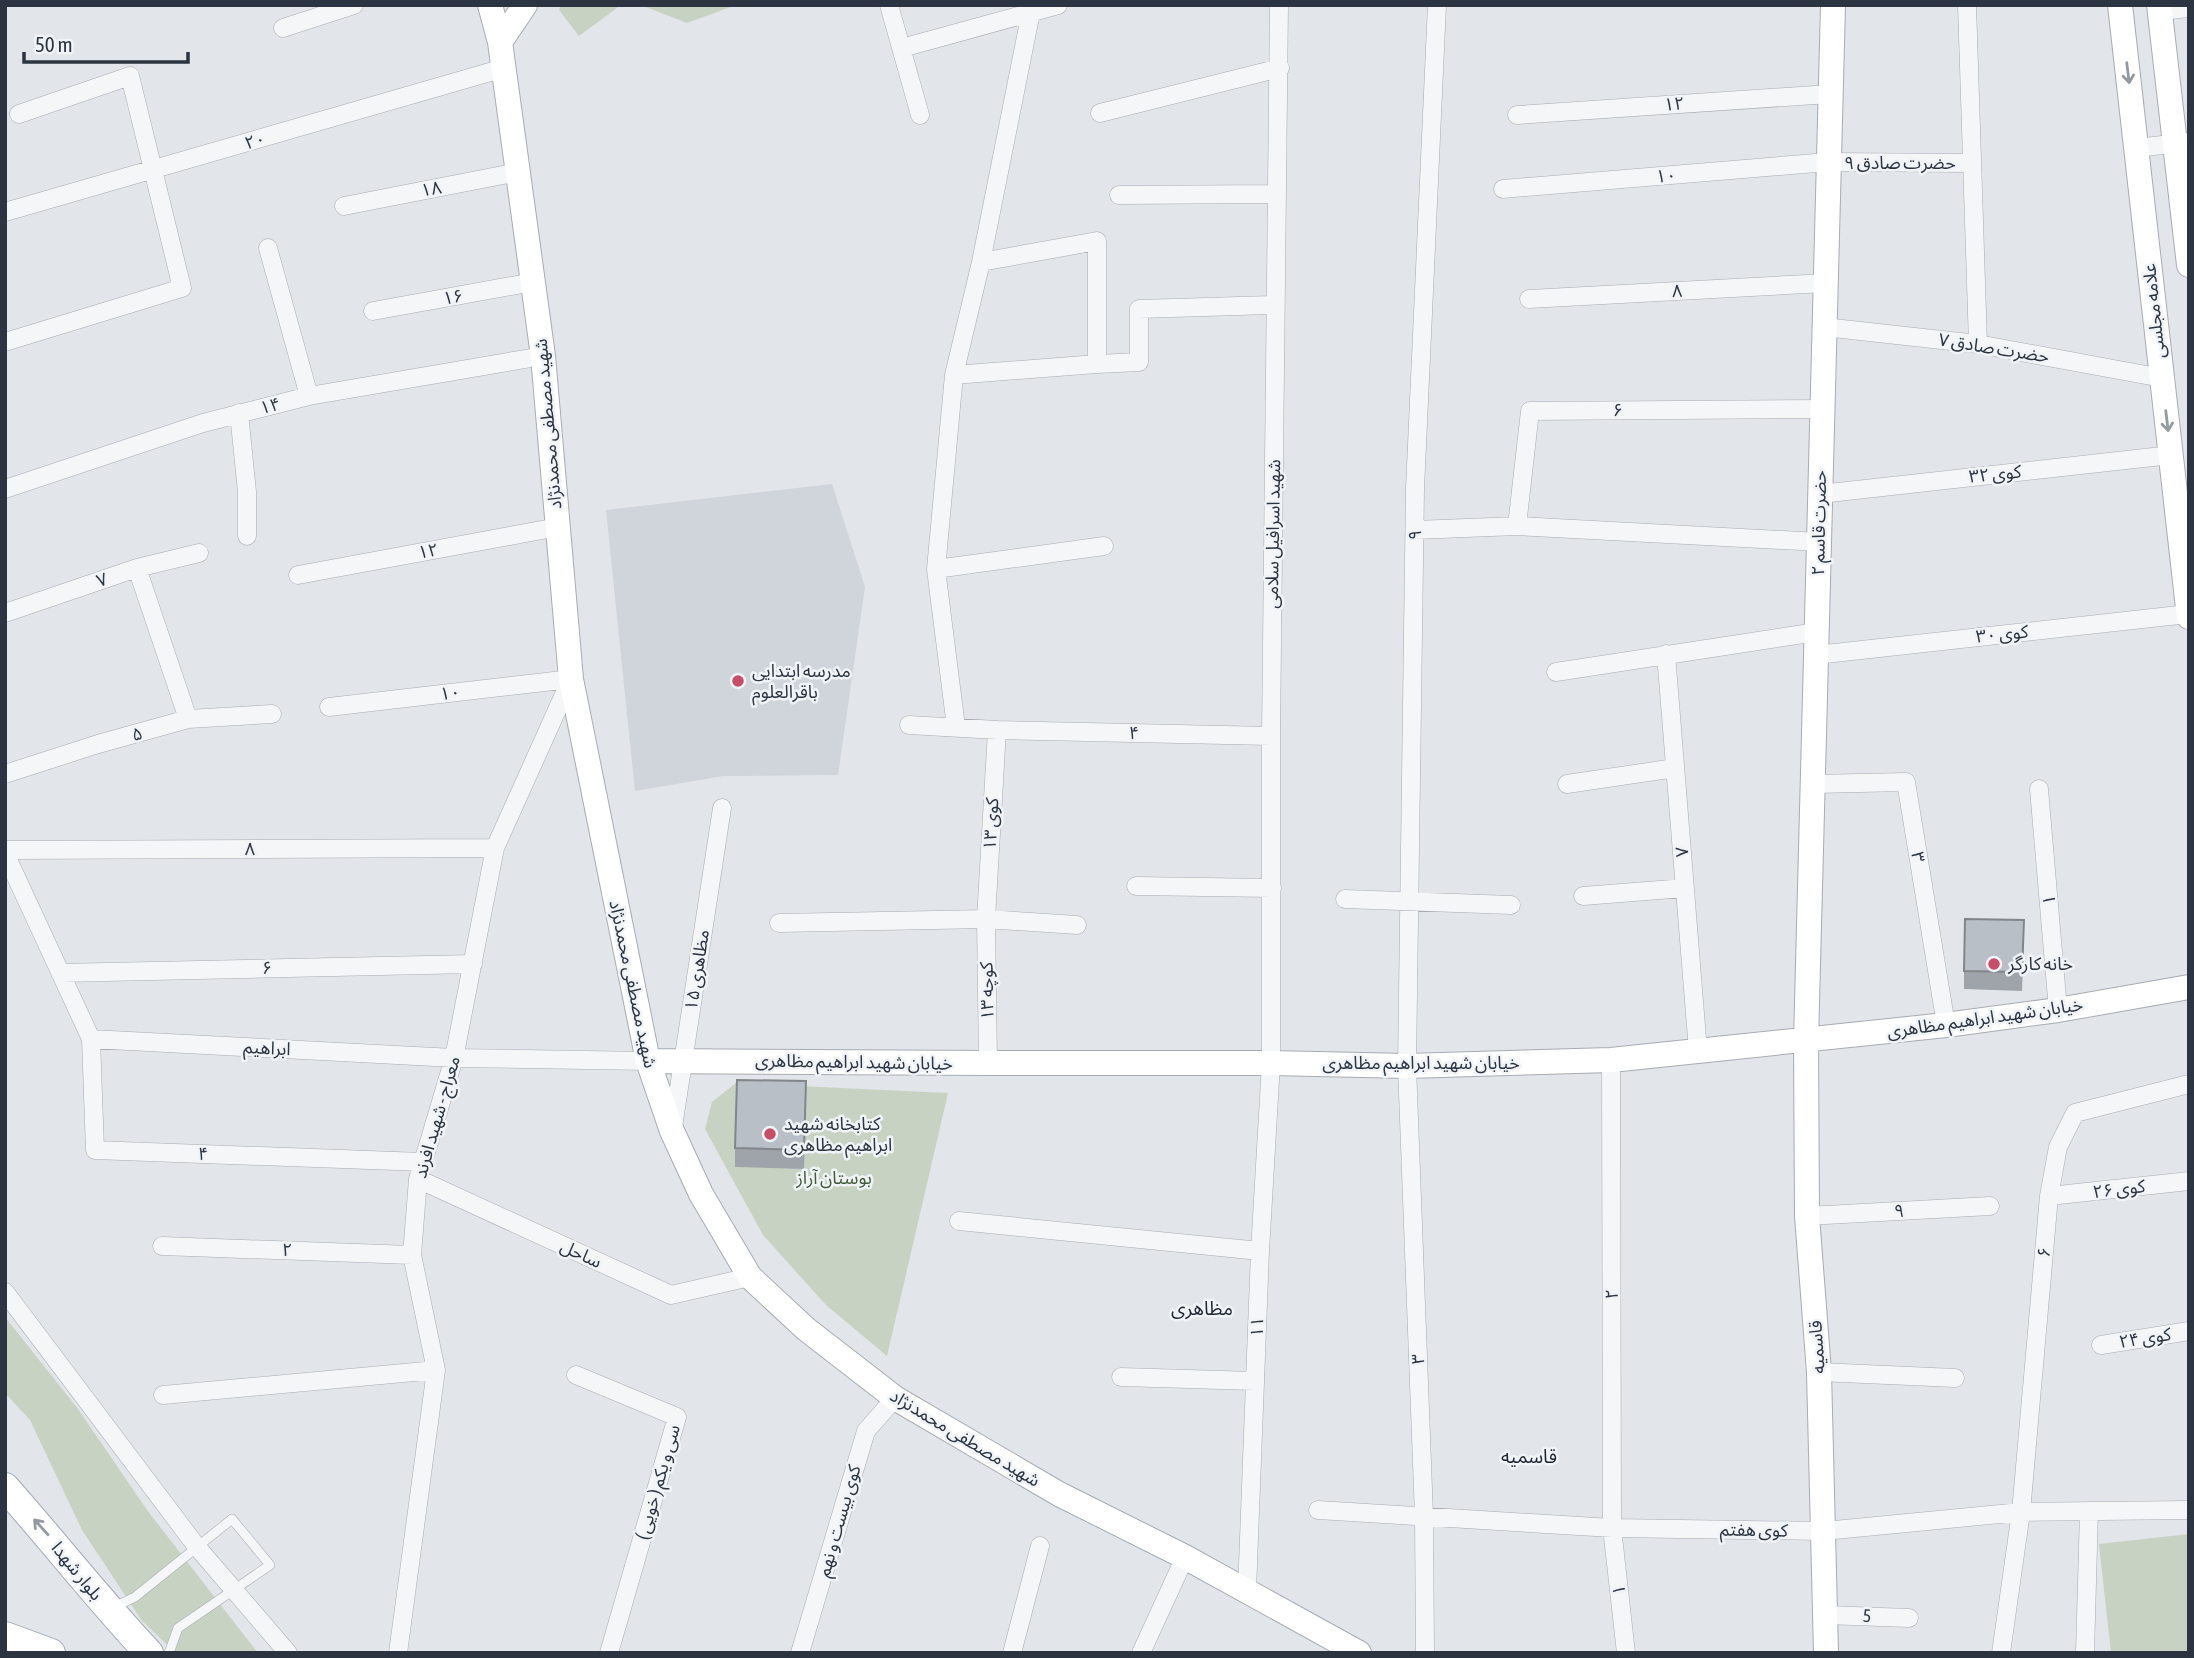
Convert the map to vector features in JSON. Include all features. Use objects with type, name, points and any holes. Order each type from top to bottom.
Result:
[{"type":"main road","name":"شهید مصطفی محمدنژاد","points":[[490,5],[504,68],[543,356],[571,679],[648,1060],[672,1131],[701,1194],[750,1277],[806,1329],[895,1398],[1059,1494],[1185,1557],[1345,1649]]},
{"type":"main road","points":[[500,42],[525,5]]},
{"type":"main road","name":"۲ حضرت قاسم","points":[[1806,1041],[1833,5]]},
{"type":"main road","name":"علامه مجلسی","points":[[2120,5],[2189,615]]},
{"type":"main road","points":[[2160,8],[2182,143],[2189,265]]},
{"type":"main road","name":"خیابان شهید ابراهیم مظاهری","points":[[648,1060],[1407,1066],[1611,1060],[1946,1025],[2058,1010],[2189,986]]},
{"type":"main road","name":"قاسمیه","points":[[1806,1041],[1807,1216],[1819,1372],[1826,1653]]},
{"type":"main road","name":"بلوار شهدا","points":[[5,1488],[149,1653]]},
{"type":"main road","points":[[5,1636],[51,1653]]},
{"type":"street","points":[[283,28],[354,5]]},
{"type":"street","points":[[889,5],[920,115]]},
{"type":"street","points":[[902,48],[1058,5]]},
{"type":"street","name":"شهید اسرافیل سلامی","points":[[1272,1063],[1271,736],[1279,5]]},
{"type":"street","name":"۹","points":[[1407,1066],[1415,530],[1437,5]]},
{"type":"street","points":[[1967,5],[1978,344]]},
{"type":"street","points":[[2160,8],[2189,8]]},
{"type":"street","points":[[956,727],[936,569],[954,375],[981,262],[1031,12]]},
{"type":"street","name":"۲۰","points":[[5,212],[504,68]]},
{"type":"street","points":[[1100,113],[1280,68]]},
{"type":"street","points":[[5,342],[182,288],[130,76],[19,114]]},
{"type":"street","name":"۱۲","points":[[1517,115],[1830,94]]},
{"type":"street","points":[[2136,148],[2182,143]]},
{"type":"street","name":"۹ حضرت صادق","points":[[1829,162],[1972,163]]},
{"type":"street","name":"۱۰","points":[[1503,190],[1829,162]]},
{"type":"street","name":"۱۸","points":[[344,206],[518,172]]},
{"type":"street","points":[[1119,195],[1276,194]]},
{"type":"street","points":[[981,262],[1097,241],[1097,364]]},
{"type":"street","points":[[268,248],[309,396]]},
{"type":"street","name":"۱۶","points":[[373,311],[533,282]]},
{"type":"street","name":"۸","points":[[1529,299],[1826,283]]},
{"type":"street","points":[[954,375],[1139,362],[1139,309],[1275,305]]},
{"type":"street","name":"۷ حضرت صادق","points":[[1824,327],[1978,344],[2162,378]]},
{"type":"street","name":"۱۴","points":[[5,489],[239,413],[309,396],[543,356]]},
{"type":"street","name":"۶","points":[[1517,526],[1530,411],[1822,409]]},
{"type":"street","points":[[239,413],[247,492],[247,536]]},
{"type":"street","name":"کوی ۳۲","points":[[1820,494],[2171,455]]},
{"type":"street","points":[[1415,530],[1517,526],[1819,542]]},
{"type":"street","name":"۱۲","points":[[298,575],[558,527]]},
{"type":"street","points":[[936,569],[1104,546]]},
{"type":"street","name":"۷","points":[[5,613],[138,568],[200,553]]},
{"type":"street","points":[[138,568],[188,719]]},
{"type":"street","name":"کوی ۳۰","points":[[1556,672],[1666,654],[2189,615]]},
{"type":"street","name":"۷","points":[[1666,654],[1699,1051]]},
{"type":"street","name":"۱۰","points":[[329,708],[571,679]]},
{"type":"street","name":"معراج - شهید افرند","points":[[398,1653],[436,1370],[412,1255],[420,1170],[454,1058],[495,848],[571,679]]},
{"type":"street","name":"۵","points":[[5,774],[188,719],[272,714]]},
{"type":"street","name":"۴","points":[[909,726],[1271,736]]},
{"type":"street","name":"کوی ۱۳","points":[[986,919],[997,730]]},
{"type":"street","points":[[1567,784],[1675,768]]},
{"type":"street","name":"۳","points":[[1813,783],[1906,782],[1946,1025]]},
{"type":"street","name":"۱","points":[[2039,789],[2058,1010]]},
{"type":"street","name":"۱۵ مظاهری","points":[[672,1131],[722,808]]},
{"type":"street","name":"۸","points":[[5,852],[495,848]]},
{"type":"street","points":[[5,852],[92,1039]]},
{"type":"street","points":[[1136,886],[1272,888]]},
{"type":"street","points":[[1583,896],[1685,888]]},
{"type":"street","points":[[1345,899],[1511,905]]},
{"type":"street","points":[[779,923],[986,919],[1077,925]]},
{"type":"street","name":"کوچه ۱۳","points":[[986,919],[988,1063]]},
{"type":"street","name":"۶","points":[[60,973],[473,964]]},
{"type":"street","name":"۴","points":[[92,1039],[95,1150],[420,1170]]},
{"type":"street","name":"ابراهیم","points":[[92,1039],[454,1058],[648,1060]]},
{"type":"street","name":"۲","points":[[1611,1060],[1612,1528]]},
{"type":"street","name":"۱۱","points":[[1247,1591],[1260,1251],[1272,1063]]},
{"type":"street","name":"۳","points":[[1407,1066],[1424,1516],[1425,1653]]},
{"type":"street","name":"۶","points":[[2001,1653],[2021,1512],[2049,1196],[2058,1147],[2075,1113],[2189,1084]]},
{"type":"street","name":"ساحل","points":[[420,1170],[671,1295],[750,1277]]},
{"type":"street","name":"کوی ۲۶","points":[[2049,1196],[2189,1181]]},
{"type":"street","name":"۹","points":[[1807,1216],[1990,1206]]},
{"type":"street","points":[[959,1221],[1260,1251]]},
{"type":"street","name":"۲","points":[[162,1246],[412,1255]]},
{"type":"street","points":[[5,1292],[197,1547],[232,1591],[288,1653]]},
{"type":"street","name":"کوی ۲۴","points":[[2101,1345],[2189,1331]]},
{"type":"street","points":[[163,1395],[436,1370]]},
{"type":"street","points":[[1819,1372],[1955,1378]]},
{"type":"street","name":"سی و یکم ( خویی )","points":[[576,1375],[677,1417],[609,1653]]},
{"type":"street","points":[[1121,1377],[1255,1381]]},
{"type":"street","name":"کوی بیست و نهم","points":[[800,1653],[866,1431],[895,1398]]},
{"type":"street","name":"کوی هفتم","points":[[1318,1510],[1612,1528],[1825,1531],[2021,1512],[2189,1510]]},
{"type":"street","points":[[2085,1653],[2089,1511]]},
{"type":"street","name":"۱","points":[[1612,1528],[1626,1653]]},
{"type":"street","points":[[1012,1653],[1040,1546]]},
{"type":"street","points":[[1141,1653],[1185,1557]]},
{"type":"street","name":"5","points":[[1825,1615],[1909,1618]]},
{"type":"lane","points":[[108,1609],[135,1597],[232,1519],[270,1565],[178,1628],[169,1653]]},
{"type":"shaded area","name":"مدرسه ابتدایی باقرالعلوم","points":[[832,484],[865,587],[838,775],[723,776],[635,791],[606,510]]},
{"type":"green space","points":[[561,5],[621,5],[579,36],[559,10]]},
{"type":"green space","points":[[641,5],[736,5],[687,23]]},
{"type":"green space","name":"بوستان آراز","points":[[736,1083],[948,1093],[887,1356],[826,1305],[763,1235],[705,1129],[712,1102]]},
{"type":"green space","points":[[5,1317],[78,1409],[147,1510],[258,1653],[176,1653],[142,1621],[82,1530],[30,1420],[5,1393]]},
{"type":"green space","points":[[2189,1534],[2189,1653],[2111,1653],[2099,1544]]},
{"type":"building","name":"خانه کارگر","points":[[1965,919],[2024,920],[2022,972],[1964,971]]},
{"type":"building","name":"کتابخانه شهید ابراهیم مظاهری","points":[[737,1080],[806,1081],[804,1150],[735,1148]]},
{"type":"place","name":"مدرسه ابتدایی باقرالعلوم","points":[[738,681]]},
{"type":"place","name":"خانه کارگر","points":[[1994,964]]},
{"type":"place","name":"کتابخانه شهید ابراهیم مظاهری","points":[[770,1134]]},
{"type":"district","name":"مظاهری","points":[[1202,1308]]},
{"type":"district","name":"قاسمیه","points":[[1529,1456]]}]
